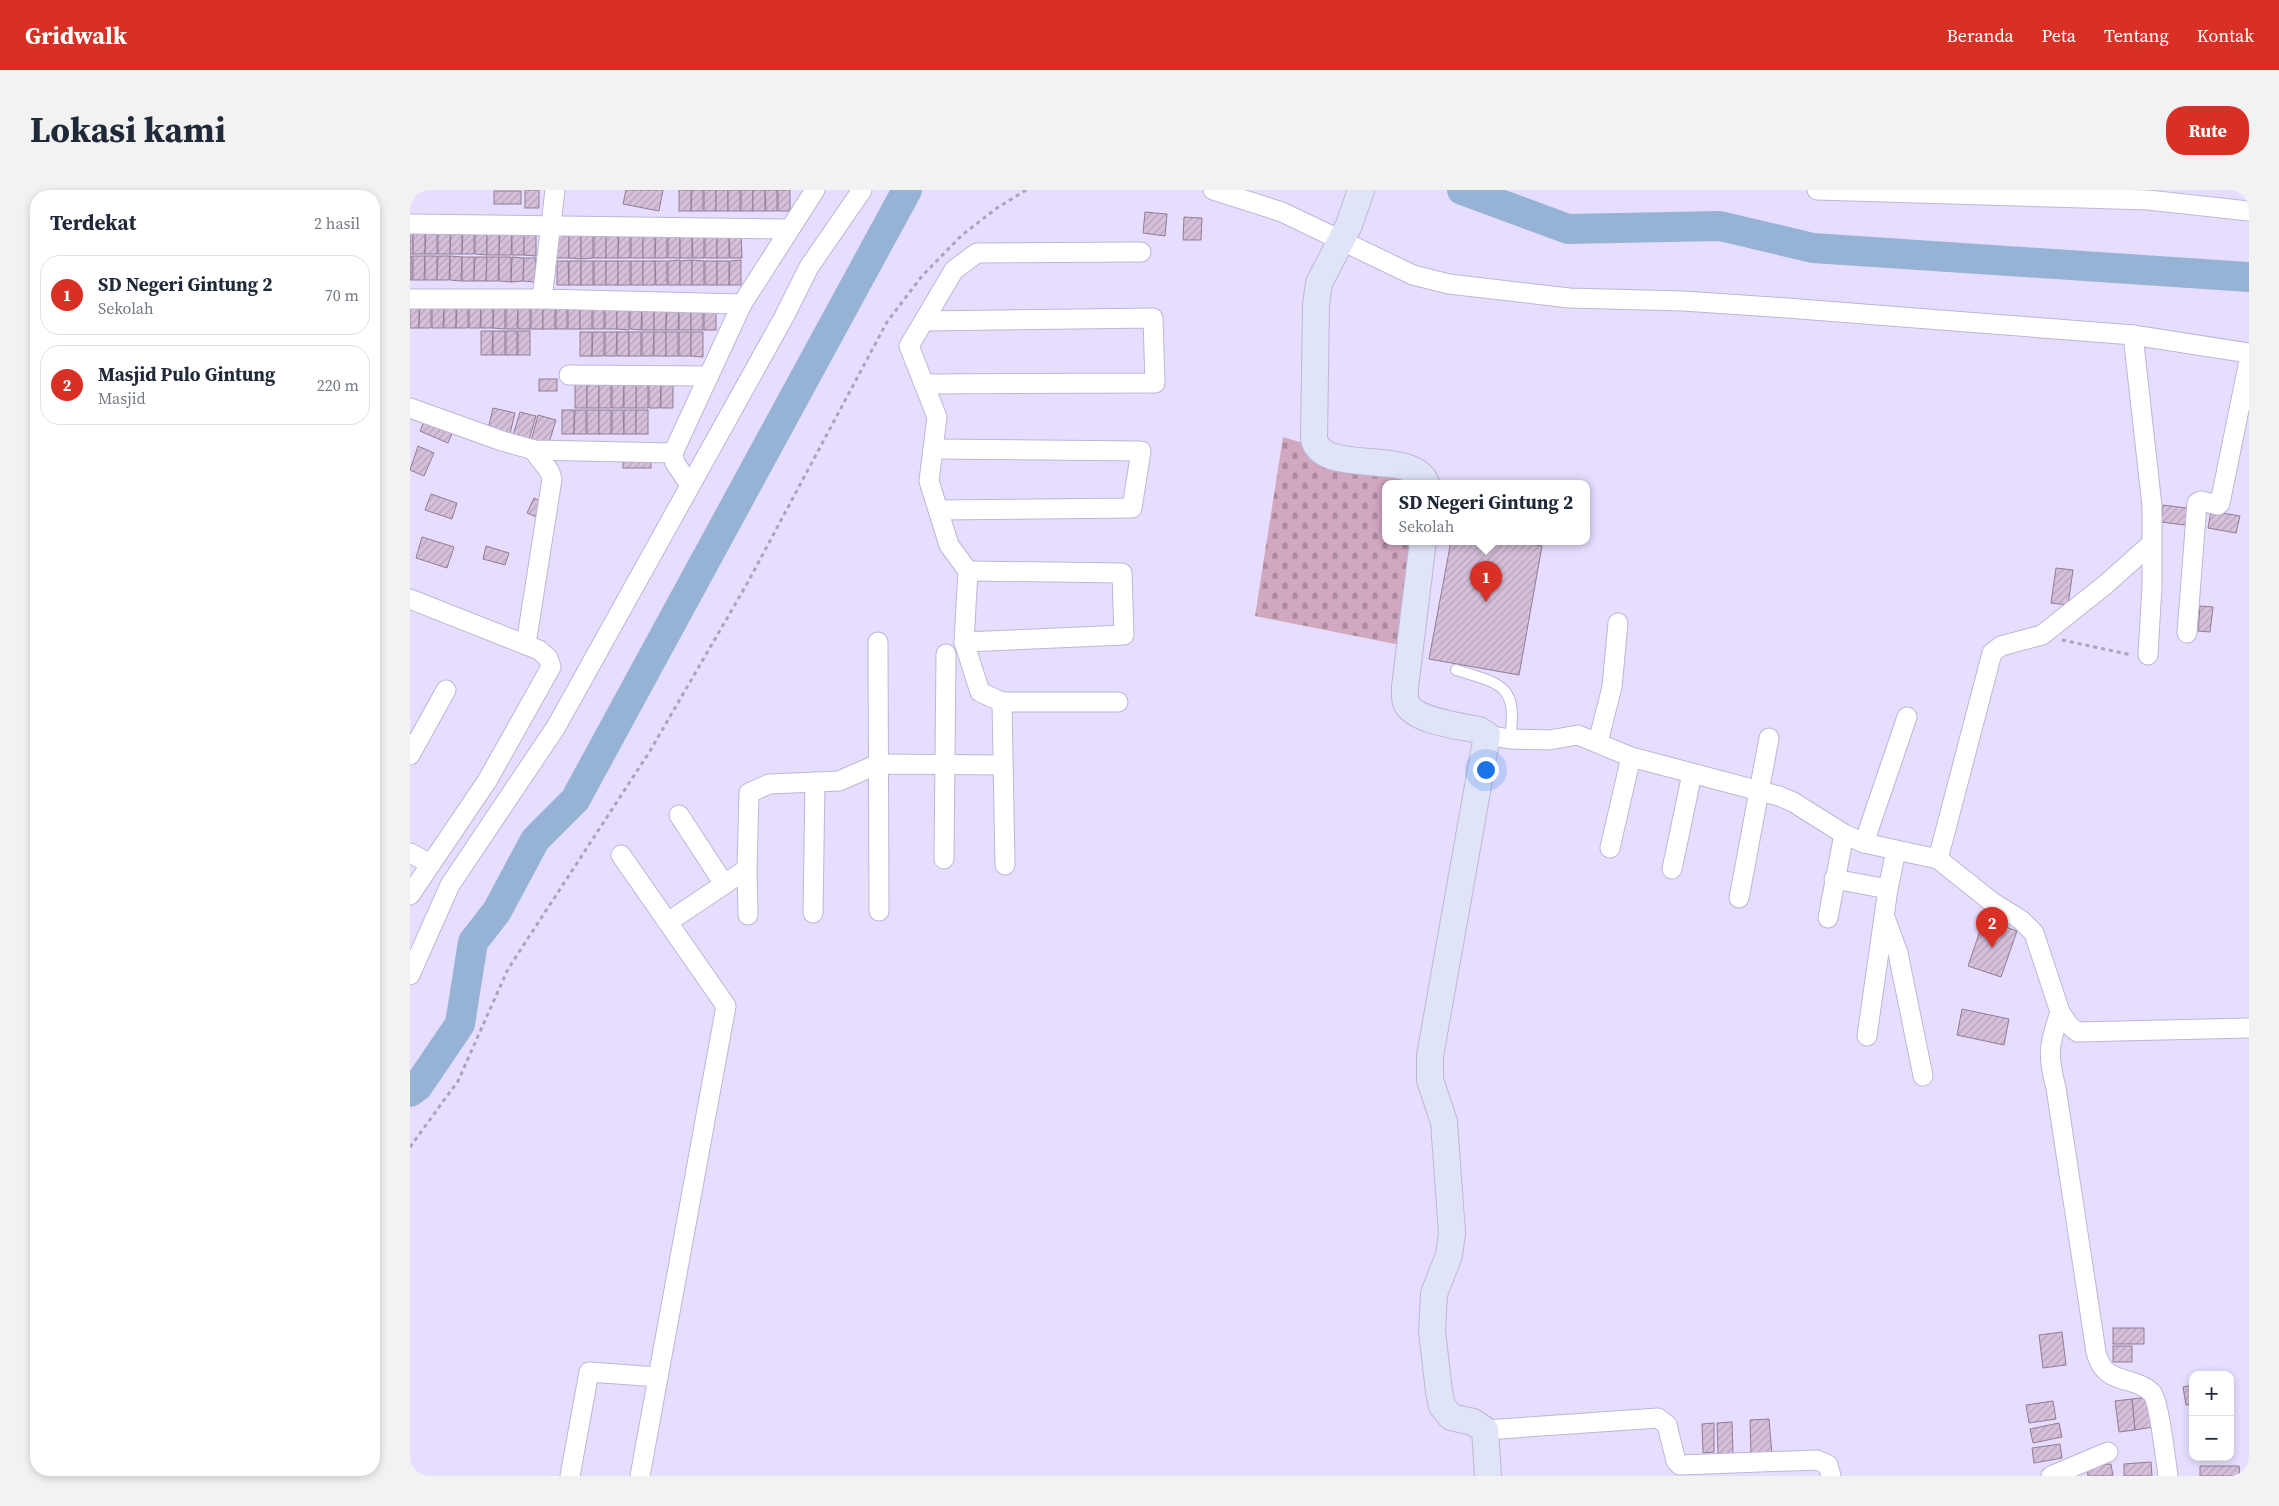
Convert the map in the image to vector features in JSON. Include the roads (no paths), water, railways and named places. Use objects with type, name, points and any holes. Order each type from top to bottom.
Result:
[{"type":"street","points":[[542,299],[555,190]]},
{"type":"street","points":[[673,454],[742,304],[815,190]]},
{"type":"street","points":[[410,975],[450,885],[556,727],[687,481],[809,267],[862,190]]},
{"type":"street","points":[[1213,190],[1345,233],[1413,275],[1449,284],[1569,298],[1683,301],[1788,308],[2133,336],[2249,353]]},
{"type":"street","points":[[1361,190],[1345,233],[1319,283],[1316,305],[1315,444],[1321,452],[1332,458],[1365,460],[1412,470],[1424,477],[1425,480]]},
{"type":"street","points":[[1817,190],[2148,200],[2249,211]]},
{"type":"street","points":[[410,224],[789,229]]},
{"type":"street","points":[[1118,702],[1002,702],[980,692],[964,642],[968,571],[949,545],[929,481],[937,417],[909,346],[954,270],[977,253],[1141,252]]},
{"type":"street","points":[[410,299],[542,299],[742,304]]},
{"type":"street","points":[[924,321],[1153,318],[1155,383],[924,384]]},
{"type":"street","points":[[2133,336],[2152,506],[2148,655]]},
{"type":"street","points":[[2187,633],[2197,503],[2201,501],[2218,505],[2220,503],[2249,360]]},
{"type":"street","points":[[569,375],[709,376]]},
{"type":"street","points":[[410,408],[502,442],[534,450],[673,454]]},
{"type":"street","points":[[933,449],[1141,451],[1132,508],[938,510]]},
{"type":"street","points":[[526,644],[552,480],[548,470],[537,457],[534,450]]},
{"type":"street","points":[[673,454],[687,481]]},
{"type":"street","points":[[1938,859],[1992,653],[2001,646],[2042,635],[2105,585],[2152,544]]},
{"type":"street","points":[[1423,545],[1405,687],[1406,702],[1409,707],[1422,716],[1479,730],[1498,737],[1549,740],[1573,735],[1598,742],[1631,757],[1758,790],[1793,802],[1844,834],[1864,843],[1938,859],[2032,930],[2060,1012],[2071,1028],[2080,1033],[2249,1028]]},
{"type":"street","points":[[964,642],[1124,635],[1122,573],[968,571]]},
{"type":"street","points":[[410,599],[526,644],[546,655],[550,663],[550,671],[487,781],[410,895]]},
{"type":"street","points":[[1598,742],[1612,687],[1618,623]]},
{"type":"street","points":[[878,642],[879,911]]},
{"type":"street","points":[[944,859],[946,654]]},
{"type":"street","points":[[410,755],[446,690]]},
{"type":"street","points":[[1002,702],[1005,865]]},
{"type":"street","points":[[1864,843],[1907,717]]},
{"type":"street","points":[[1498,737],[1430,1056],[1430,1080],[1444,1122],[1452,1233],[1449,1255],[1438,1279],[1432,1305],[1432,1331],[1442,1406],[1451,1417],[1474,1422],[1485,1430],[1658,1418],[1667,1425],[1676,1461],[1680,1465],[1818,1460],[1828,1466],[1831,1476]]},
{"type":"street","points":[[1739,898],[1769,738]]},
{"type":"street","points":[[1610,848],[1631,757]]},
{"type":"street","points":[[748,915],[749,793],[769,784],[839,781],[878,764],[1003,766]]},
{"type":"street","points":[[1672,869],[1692,774]]},
{"type":"street","points":[[813,913],[815,782]]},
{"type":"street","points":[[679,815],[724,884]]},
{"type":"street","points":[[1828,918],[1844,834]]},
{"type":"street","points":[[1867,1036],[1888,889],[1896,851]]},
{"type":"street","points":[[410,853],[431,864]]},
{"type":"street","points":[[620,855],[726,1006],[640,1476]]},
{"type":"street","points":[[668,922],[747,869]]},
{"type":"street","points":[[1834,879],[1888,889]]},
{"type":"street","points":[[1885,916],[1898,954],[1923,1076]]},
{"type":"street","points":[[2060,1012],[2049,1051],[2050,1065],[2056,1088],[2096,1352],[2099,1364],[2104,1371],[2151,1393],[2155,1399],[2168,1476]]},
{"type":"street","points":[[570,1476],[589,1372],[658,1377]]},
{"type":"street","points":[[1485,1430],[1488,1476]]},
{"type":"street","points":[[2051,1476],[2108,1452]]},
{"type":"lane","points":[[1456,670],[1491,680],[1506,691],[1510,698],[1512,722],[1498,737]]},
{"type":"waterway","points":[[410,1092],[418,1086],[460,1024],[473,942],[497,911],[535,840],[575,800],[907,190]]},
{"type":"waterway","points":[[1462,190],[1568,229],[1720,226],[1813,248],[2249,277]]},
{"type":"place","name":"SD Negeri Gintung 2","points":[[1486,602]]},
{"type":"place","name":"Masjid Pulo Gintung","points":[[1992,948]]}]
